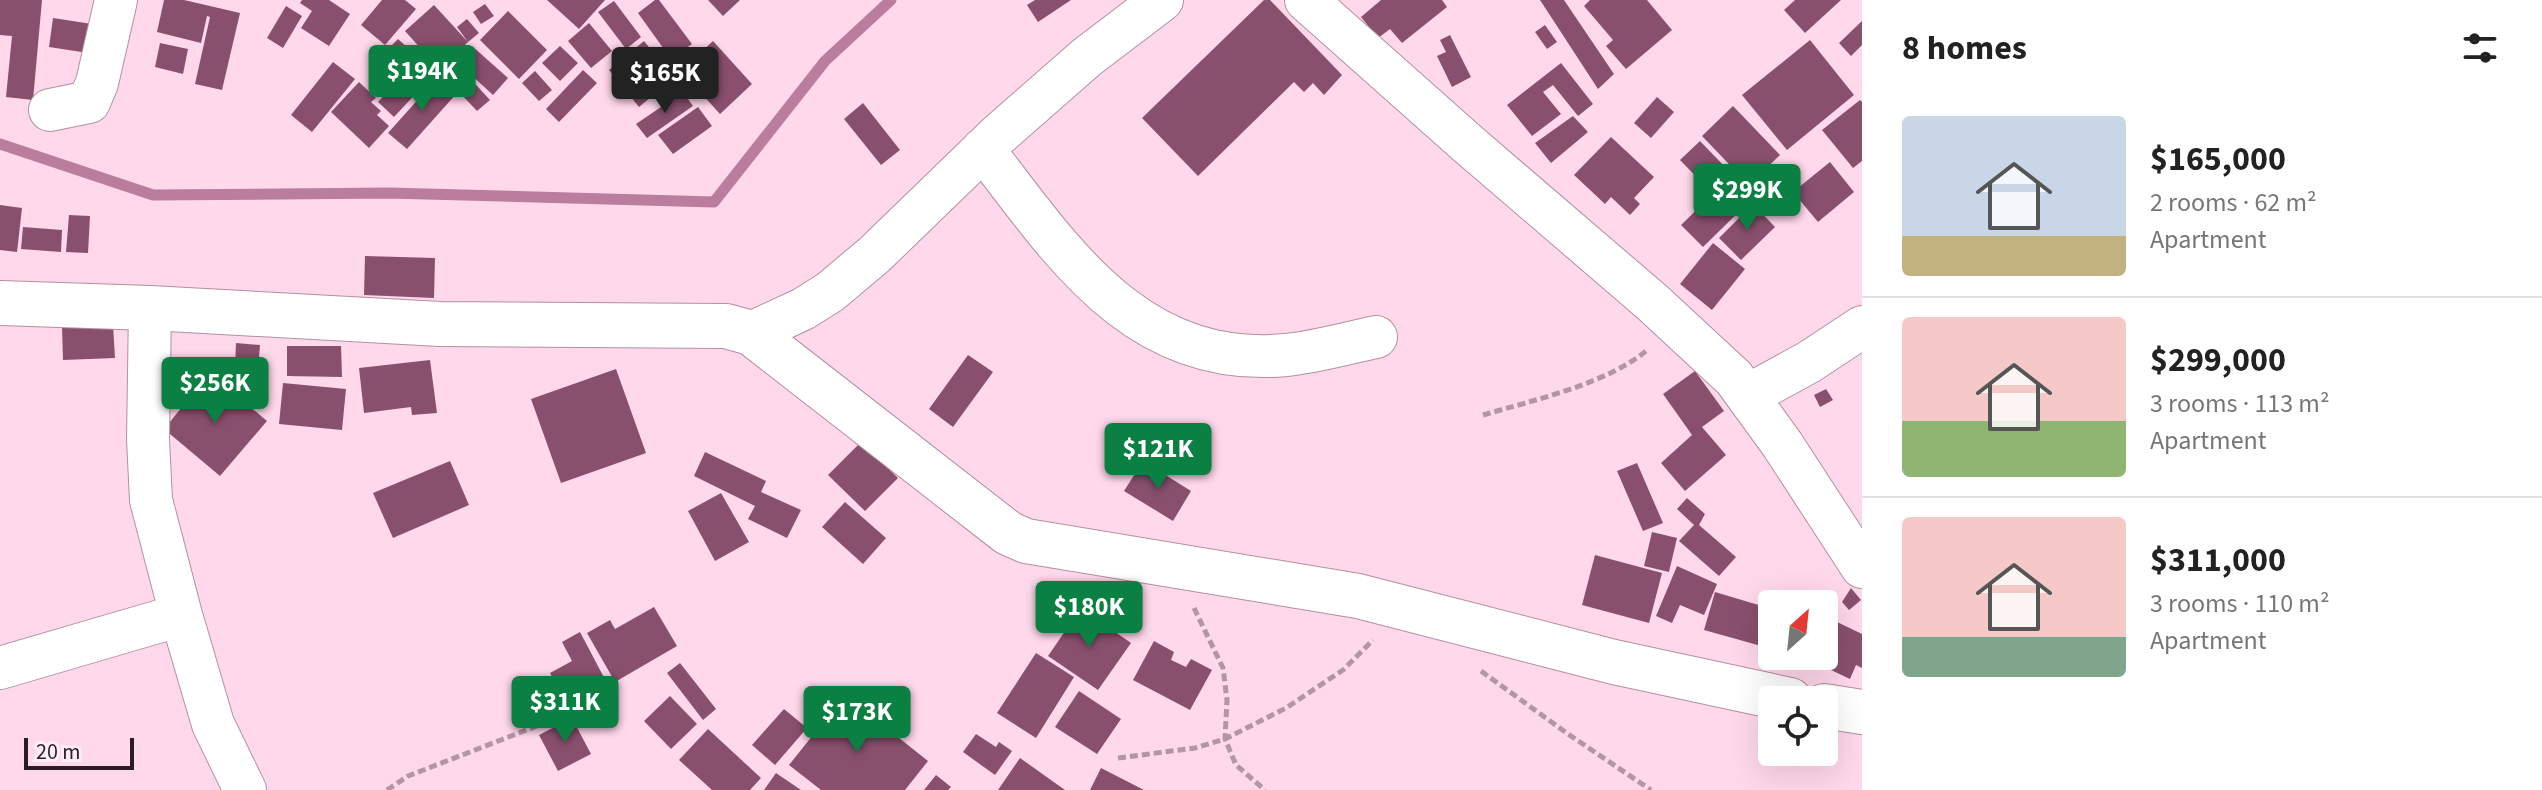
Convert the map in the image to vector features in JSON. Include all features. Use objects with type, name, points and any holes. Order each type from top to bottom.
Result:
[{"type":"street","points":[[50,110],[89,102],[97,83],[116,0]]},
{"type":"street","points":[[751,333],[803,309],[830,292],[1087,57],[1162,0]]},
{"type":"street","points":[[1306,0],[1678,325],[1734,378],[1782,444],[1862,567]]},
{"type":"street","points":[[983,149],[1054,241],[1118,305],[1145,325],[1205,349],[1235,355],[1286,355],[1376,337]]},
{"type":"street","points":[[0,303],[440,324],[726,326],[751,333],[1008,533],[1026,541],[1343,593],[1614,662],[1758,693]]},
{"type":"street","points":[[150,308],[148,439],[151,500],[213,724],[245,790]]},
{"type":"street","points":[[1747,396],[1809,362],[1862,327]]},
{"type":"street","points":[[0,668],[181,615]]},
{"type":"street","points":[[1838,708],[1862,712]]},
{"type":"path","points":[[1483,415],[1580,385],[1635,360],[1678,325]]},
{"type":"path","points":[[1175,567],[1223,668],[1227,700],[1225,739],[1236,765],[1265,790]]},
{"type":"path","points":[[1118,758],[1195,748],[1225,739],[1286,708],[1343,670],[1404,607]]},
{"type":"path","points":[[1474,665],[1651,790]]},
{"type":"path","points":[[387,790],[408,776],[560,717]]},
{"type":"building","points":[[0,0],[42,0],[33,100],[6,97],[12,36],[0,35]]},
{"type":"building","points":[[164,0],[184,0],[240,13],[222,90],[195,84],[210,17],[207,16],[201,43],[157,32]]},
{"type":"building","points":[[302,0],[329,0],[350,14],[329,46],[301,28],[312,11],[300,3]]},
{"type":"building","points":[[382,0],[405,0],[416,9],[385,45],[361,25]]},
{"type":"building","points":[[547,0],[605,0],[579,29]]},
{"type":"building","points":[[659,0],[692,44],[671,59],[638,13]]},
{"type":"building","points":[[708,0],[740,0],[723,16]]},
{"type":"building","points":[[1035,0],[1071,0],[1038,22],[1027,5]]},
{"type":"building","points":[[1264,0],[1270,0],[1342,75],[1324,95],[1313,83],[1304,92],[1294,82],[1198,176],[1142,118]]},
{"type":"building","points":[[1381,0],[1442,0],[1447,7],[1402,43],[1390,29],[1378,38],[1361,17]]},
{"type":"building","points":[[1540,0],[1564,0],[1614,74],[1598,89]]},
{"type":"building","points":[[1590,0],[1647,0],[1672,30],[1626,69],[1606,46],[1613,40],[1584,6]]},
{"type":"building","points":[[1795,0],[1841,0],[1805,33],[1784,10]]},
{"type":"building","points":[[614,1],[641,37],[626,49],[598,12]]},
{"type":"building","points":[[485,4],[494,16],[481,24],[473,12]]},
{"type":"building","points":[[434,5],[468,42],[439,69],[405,31]]},
{"type":"building","points":[[286,6],[302,16],[283,48],[267,38]]},
{"type":"building","points":[[508,11],[547,50],[519,79],[480,40]]},
{"type":"building","points":[[53,18],[92,24],[88,53],[49,47]]},
{"type":"building","points":[[467,19],[479,33],[468,42],[457,27]]},
{"type":"building","points":[[1862,21],[1862,45],[1851,56],[1839,43]]},
{"type":"building","points":[[589,23],[612,51],[591,68],[568,41]]},
{"type":"building","points":[[1545,25],[1557,42],[1547,49],[1535,32]]},
{"type":"building","points":[[1450,35],[1471,77],[1452,87],[1437,56],[1446,52],[1440,40]]},
{"type":"building","points":[[398,39],[435,73],[394,117],[378,102],[396,83],[374,63]]},
{"type":"building","points":[[1810,40],[1854,95],[1787,150],[1742,95]]},
{"type":"building","points":[[644,41],[682,88],[670,97],[662,88],[639,107],[609,70]]},
{"type":"building","points":[[713,41],[752,84],[720,114],[681,71]]},
{"type":"building","points":[[160,43],[188,49],[183,74],[155,67]]},
{"type":"building","points":[[472,46],[508,78],[493,95],[457,62]]},
{"type":"building","points":[[560,46],[578,63],[560,81],[542,63]]},
{"type":"building","points":[[333,62],[355,79],[312,132],[291,115]]},
{"type":"building","points":[[456,63],[490,100],[477,111],[443,75]]},
{"type":"building","points":[[1561,63],[1593,104],[1578,116],[1553,85],[1543,92],[1561,114],[1532,136],[1507,105]]},
{"type":"building","points":[[583,70],[597,83],[559,122],[546,109]]},
{"type":"building","points":[[535,71],[552,90],[539,101],[522,83]]},
{"type":"building","points":[[438,77],[457,93],[407,149],[388,133]]},
{"type":"building","points":[[359,82],[376,98],[371,102],[381,111],[377,115],[389,126],[369,148],[331,112]]},
{"type":"building","points":[[683,92],[693,106],[647,138],[636,124]]},
{"type":"building","points":[[1657,97],[1674,112],[1651,138],[1634,123]]},
{"type":"building","points":[[1860,100],[1862,161],[1853,168],[1822,130]]},
{"type":"building","points":[[863,103],[900,150],[881,165],[844,119]]},
{"type":"building","points":[[1733,106],[1780,155],[1749,185],[1702,136]]},
{"type":"building","points":[[698,107],[712,126],[673,154],[658,135]]},
{"type":"building","points":[[1573,116],[1588,132],[1551,163],[1535,143]]},
{"type":"building","points":[[1611,137],[1654,177],[1634,198],[1640,204],[1630,215],[1611,197],[1605,204],[1574,175]]},
{"type":"building","points":[[1700,141],[1754,197],[1703,247],[1681,225],[1713,194],[1680,160]]},
{"type":"building","points":[[1830,162],[1854,192],[1818,222],[1793,192]]},
{"type":"building","points":[[1753,204],[1775,227],[1741,260],[1719,238]]},
{"type":"building","points":[[0,205],[22,208],[17,252],[0,250]]},
{"type":"building","points":[[69,215],[90,216],[88,253],[66,252]]},
{"type":"building","points":[[23,227],[62,230],[61,252],[21,249]]},
{"type":"building","points":[[1713,243],[1745,269],[1712,310],[1680,284]]},
{"type":"building","points":[[365,256],[435,258],[434,298],[364,295]]},
{"type":"building","points":[[113,325],[115,358],[63,360],[62,327]]},
{"type":"building","points":[[236,343],[260,345],[258,370],[235,368]]},
{"type":"building","points":[[287,346],[341,346],[342,377],[287,376]]},
{"type":"building","points":[[968,355],[993,372],[953,427],[929,409]]},
{"type":"building","points":[[430,360],[437,413],[412,415],[411,407],[364,413],[359,368]]},
{"type":"building","points":[[616,369],[646,453],[561,483],[531,399]]},
{"type":"building","points":[[1695,371],[1724,411],[1702,427],[1726,455],[1685,491],[1661,463],[1692,435],[1663,394]]},
{"type":"building","points":[[210,373],[267,421],[220,476],[164,429]]},
{"type":"building","points":[[283,383],[346,389],[342,430],[279,424]]},
{"type":"building","points":[[1826,389],[1833,400],[1820,407],[1814,395]]},
{"type":"building","points":[[861,442],[898,478],[865,511],[828,475]]},
{"type":"building","points":[[705,452],[766,481],[761,492],[801,510],[787,538],[748,519],[755,506],[694,476]]},
{"type":"building","points":[[450,461],[469,505],[393,538],[373,493]]},
{"type":"building","points":[[1143,461],[1191,491],[1173,521],[1124,491]]},
{"type":"building","points":[[1637,463],[1663,523],[1643,531],[1617,471]]},
{"type":"building","points":[[721,493],[749,542],[715,561],[688,511]]},
{"type":"building","points":[[1687,498],[1705,514],[1699,525],[1736,557],[1719,576],[1679,541],[1694,525],[1677,509]]},
{"type":"building","points":[[845,502],[886,538],[863,564],[822,527]]},
{"type":"building","points":[[1652,532],[1677,538],[1669,572],[1644,566]]},
{"type":"building","points":[[1595,555],[1662,573],[1649,623],[1582,605]]},
{"type":"building","points":[[1677,566],[1717,584],[1704,615],[1680,605],[1672,623],[1656,616]]},
{"type":"building","points":[[1851,588],[1861,600],[1849,610],[1842,602]]},
{"type":"building","points":[[1715,592],[1758,605],[1758,645],[1704,630]]},
{"type":"building","points":[[654,607],[677,646],[615,682],[587,633],[610,620],[615,629]]},
{"type":"building","points":[[1081,608],[1131,643],[1098,690],[1048,656]]},
{"type":"building","points":[[1838,622],[1862,634],[1862,668],[1856,665],[1850,679],[1831,670],[1838,670]]},
{"type":"building","points":[[580,632],[609,687],[568,708],[550,673],[572,661],[562,642]]},
{"type":"building","points":[[1154,641],[1174,652],[1171,660],[1186,667],[1191,659],[1212,670],[1190,710],[1133,680]]},
{"type":"building","points":[[1036,653],[1074,677],[1036,738],[997,713]]},
{"type":"building","points":[[680,663],[716,709],[703,720],[667,673]]},
{"type":"building","points":[[1079,691],[1121,719],[1097,754],[1055,727]]},
{"type":"building","points":[[845,695],[928,761],[905,790],[821,790],[789,765]]},
{"type":"building","points":[[670,696],[697,724],[671,749],[644,721]]},
{"type":"building","points":[[784,709],[807,728],[775,765],[752,745]]},
{"type":"building","points":[[572,718],[591,754],[558,771],[539,735]]},
{"type":"building","points":[[708,729],[761,778],[750,790],[712,790],[679,760]]},
{"type":"building","points":[[976,734],[996,747],[999,742],[1012,751],[995,775],[963,752]]},
{"type":"building","points":[[1020,758],[1065,790],[998,790]]},
{"type":"building","points":[[1101,768],[1144,790],[1090,790]]},
{"type":"building","points":[[776,773],[801,790],[764,790]]},
{"type":"building","points":[[936,775],[951,787],[948,790],[924,790]]},
{"type":"waterway","points":[[0,144],[153,195],[389,193],[714,202],[825,61],[891,0]]}]
